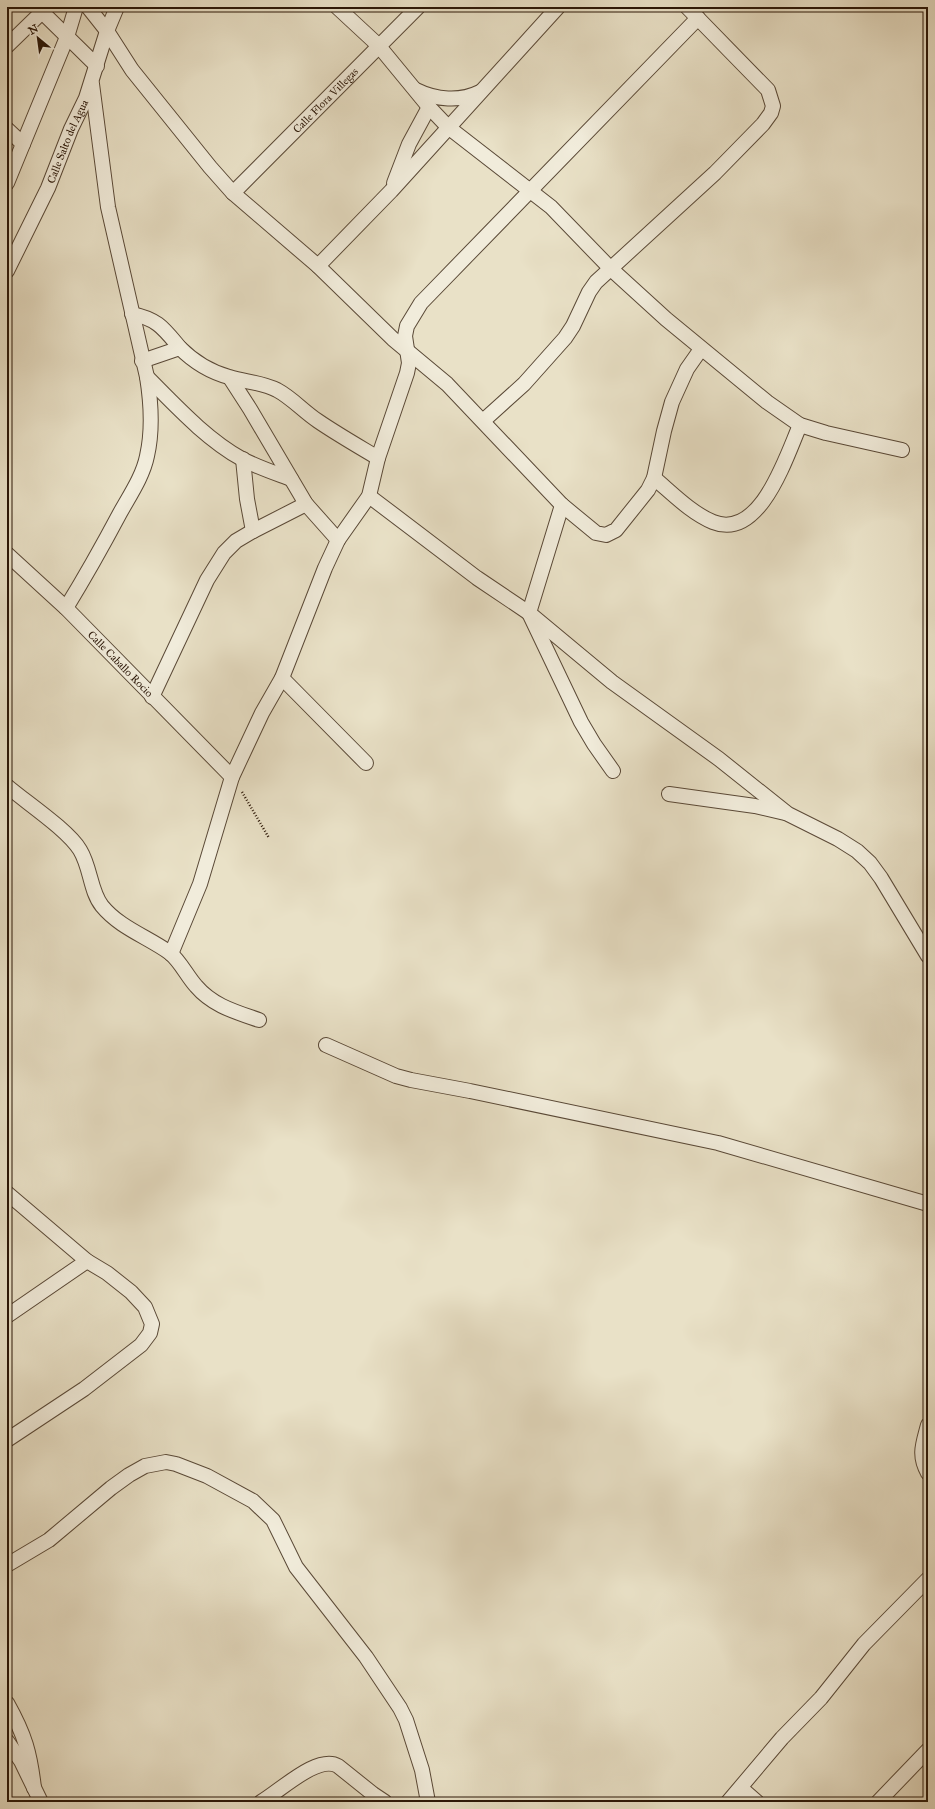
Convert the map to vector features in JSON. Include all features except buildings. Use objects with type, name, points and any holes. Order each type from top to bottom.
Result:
[{"type":"street","points":[[7,183],[67,37],[76,7]]},
{"type":"street","points":[[88,7],[107,31],[132,70],[210,168],[233,193],[318,266],[382,329],[447,384],[562,505],[601,535],[611,533],[621,525],[640,501],[654,478],[672,402],[687,369],[701,349]]},
{"type":"street","name":"Calle Salto del Agua","points":[[7,271],[48,188],[70,129],[92,84],[107,31],[117,7]]},
{"type":"street","points":[[338,7],[378,45],[429,107],[448,127],[551,207],[610,268],[701,349],[767,402],[800,425],[826,433],[902,450]]},
{"type":"street","name":"Calle Flora Villegas","points":[[233,193],[378,45],[418,7]]},
{"type":"street","points":[[318,266],[391,191],[558,7]]},
{"type":"street","points":[[483,421],[524,384],[565,338],[573,326],[589,292],[596,282],[715,173],[752,136],[771,113],[772,106],[768,90],[687,7]]},
{"type":"street","points":[[7,46],[40,10],[97,66]]},
{"type":"street","points":[[171,954],[200,884],[232,776],[262,713],[282,678],[325,568],[338,540],[369,496],[378,458],[407,373],[409,363],[405,336],[407,326],[421,303],[698,18]]},
{"type":"street","points":[[66,608],[98,554],[142,471],[147,456],[151,414],[150,393],[108,207],[92,84]]},
{"type":"street","points":[[414,88],[425,95],[459,99],[470,97],[484,90]]},
{"type":"street","points":[[391,191],[409,144],[429,107]]},
{"type":"street","points":[[7,129],[23,144]]},
{"type":"street","points":[[132,314],[143,316],[159,324],[190,358],[230,378],[255,382],[278,390],[317,420],[378,458]]},
{"type":"street","points":[[142,361],[180,348]]},
{"type":"street","points":[[146,377],[189,419],[218,443],[243,459],[291,479]]},
{"type":"street","points":[[230,378],[306,504],[338,540]]},
{"type":"street","points":[[654,478],[703,517],[724,526],[735,525],[755,511],[765,498],[777,477],[800,425]]},
{"type":"street","points":[[243,459],[253,531]]},
{"type":"street","points":[[369,496],[477,578],[529,613],[612,682],[719,759],[788,814],[838,839],[857,851],[870,863],[881,878],[928,956]]},
{"type":"street","points":[[152,697],[207,580],[224,553],[236,541],[306,504]]},
{"type":"street","points":[[562,505],[529,613],[581,722],[594,744],[614,771]]},
{"type":"street","name":"Calle Caballo Rocio","points":[[7,554],[66,608],[152,697],[232,776]]},
{"type":"street","points":[[282,678],[366,763]]},
{"type":"street","points":[[7,786],[67,834],[75,844],[86,864],[96,896],[109,914],[119,922],[171,954],[206,997],[220,1007],[259,1020]]},
{"type":"street","points":[[669,794],[755,806],[788,814]]},
{"type":"street","points":[[326,1045],[396,1076],[411,1080],[718,1143],[928,1204]]},
{"type":"street","points":[[7,1193],[86,1261],[107,1273],[131,1292],[149,1314],[152,1324],[150,1333],[141,1345],[84,1389],[7,1440]]},
{"type":"street","points":[[7,1316],[86,1261]]},
{"type":"street","points":[[928,1425],[922,1455],[923,1463],[928,1473]]},
{"type":"street","points":[[7,1564],[49,1540],[128,1474],[144,1466],[166,1462],[176,1464],[207,1476],[241,1494],[253,1501],[273,1520],[296,1567],[366,1657],[400,1708],[406,1720],[422,1770],[428,1802]]},
{"type":"street","points":[[728,1802],[782,1738],[821,1698],[864,1644],[928,1579]]},
{"type":"street","points":[[7,1703],[26,1743],[31,1758],[34,1788]]},
{"type":"street","points":[[7,1741],[21,1761],[41,1802]]},
{"type":"street","points":[[878,1802],[928,1750]]},
{"type":"street","points":[[262,1802],[311,1768],[328,1763],[333,1763],[338,1766],[385,1802]]},
{"type":"street","points":[[741,1788],[757,1802]]},
{"type":"path","points":[[232,776],[269,838]]}]
